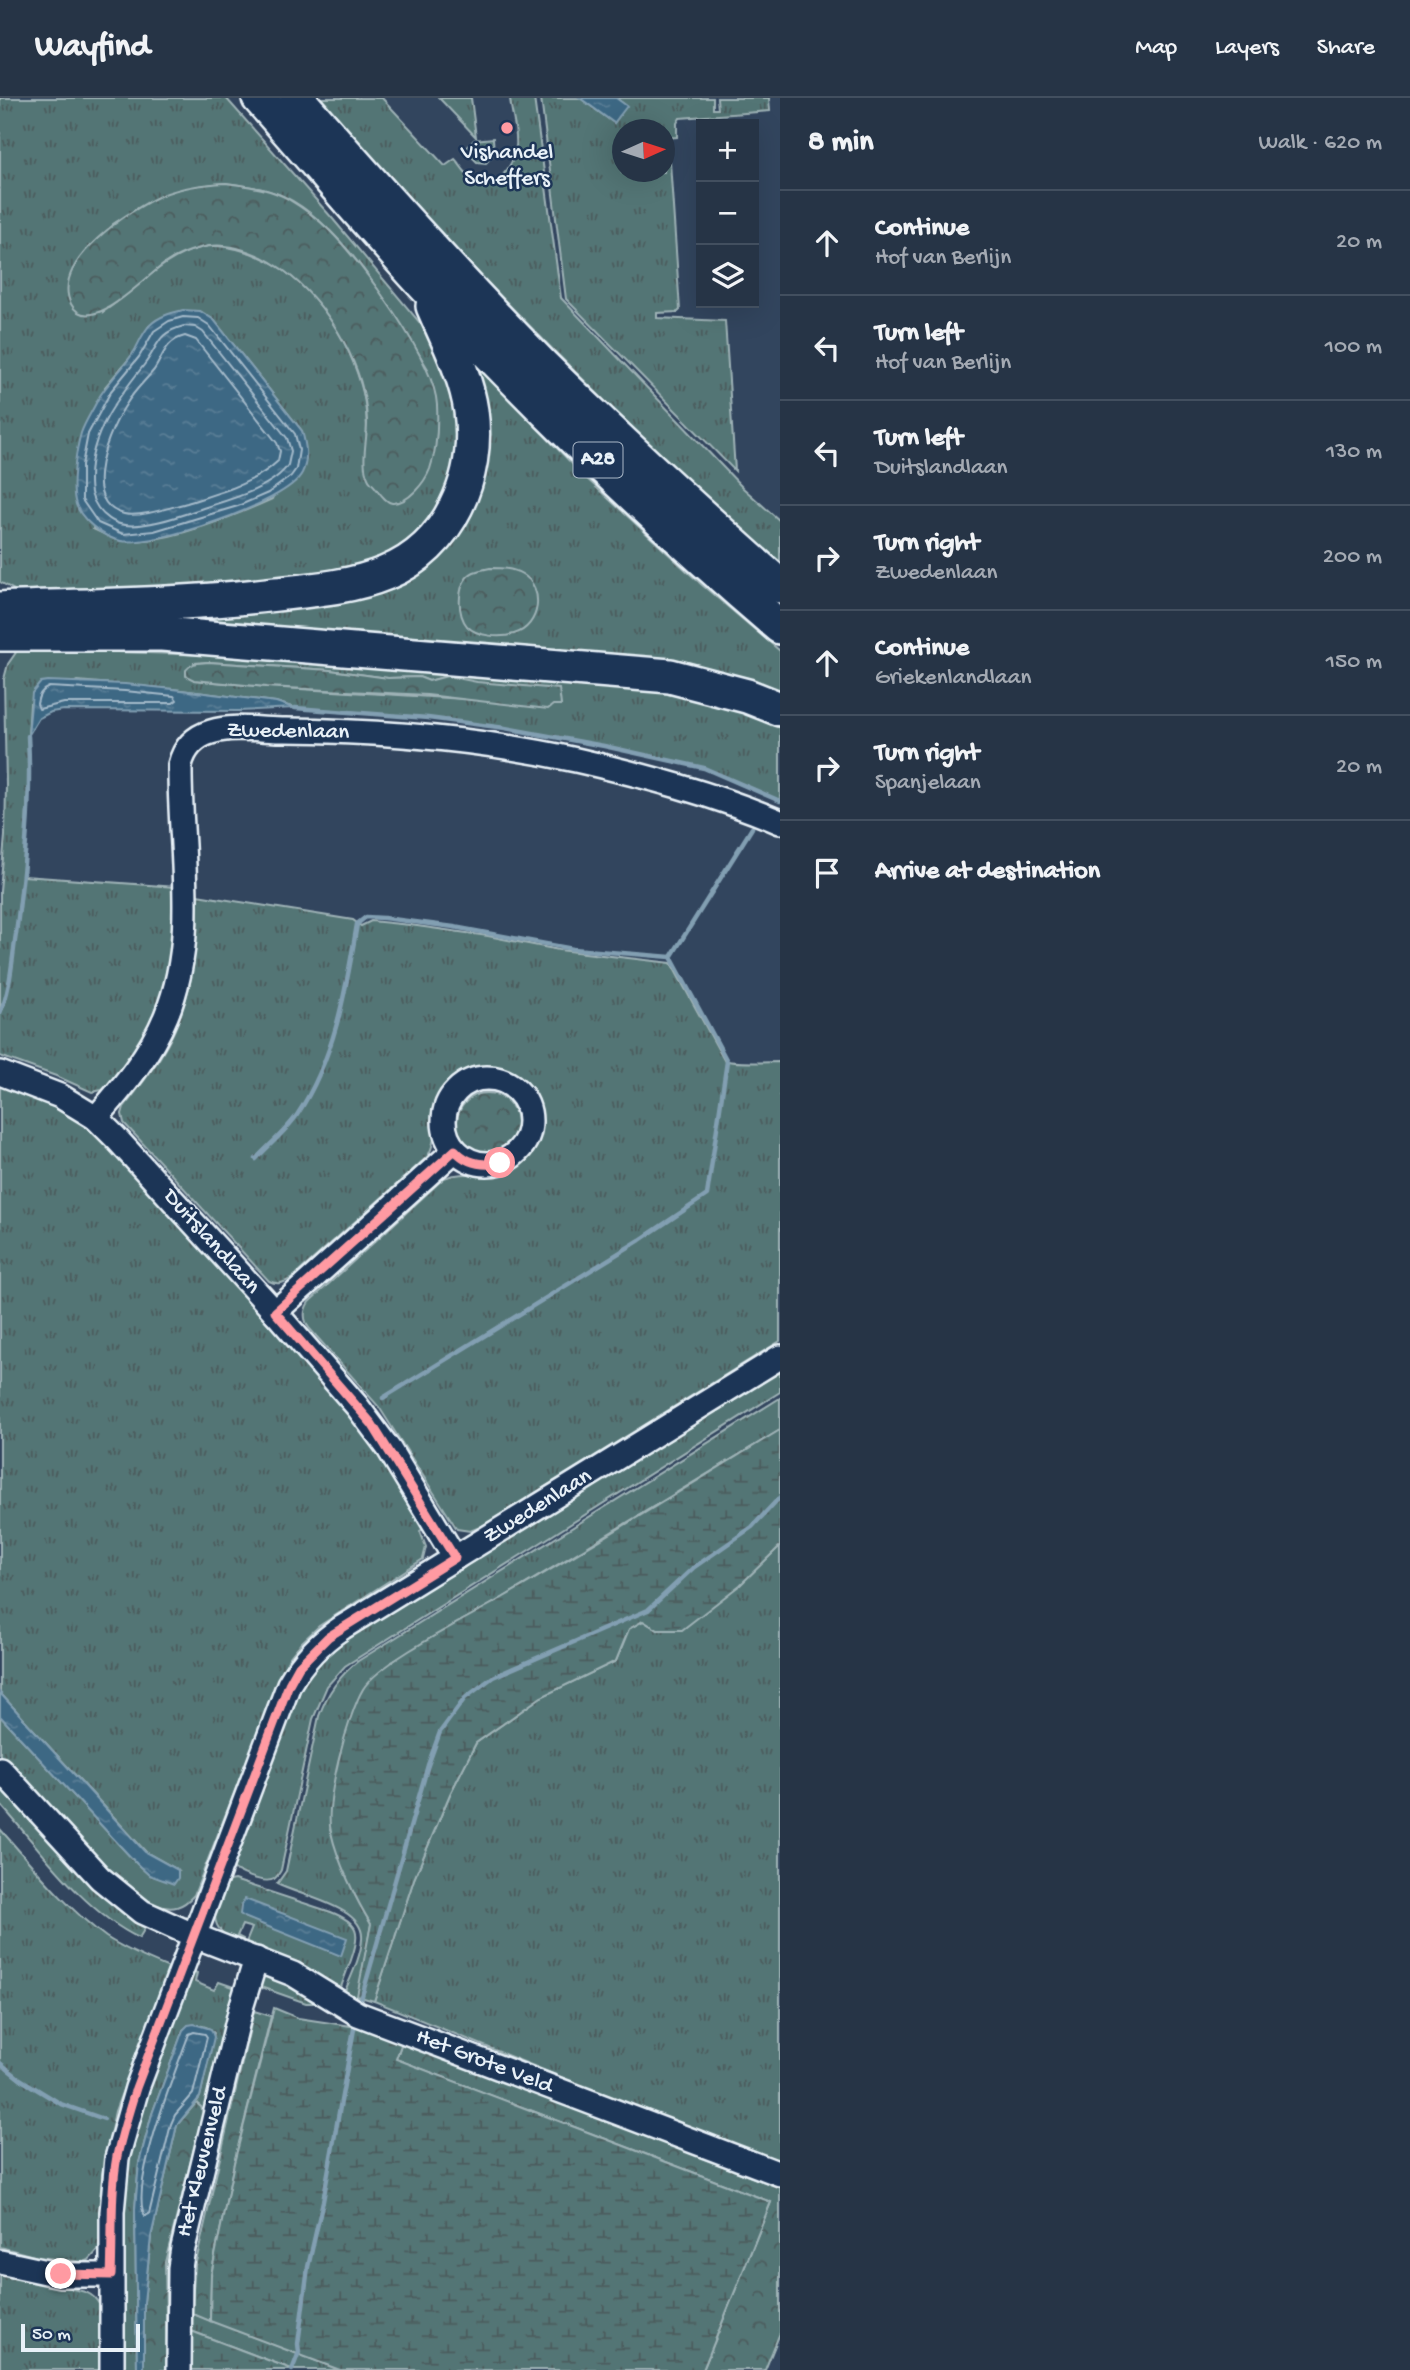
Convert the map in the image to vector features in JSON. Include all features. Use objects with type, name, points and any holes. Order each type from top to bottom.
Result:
[{"type":"highway","name":"A28","points":[[259,98],[424,284],[521,386],[687,547],[780,627]]},
{"type":"highway","name":"A28","points":[[297,98],[445,265],[543,366],[678,495],[780,586]]},
{"type":"highway","name":"A28","points":[[0,609],[215,601],[300,592],[367,579],[387,572],[419,552],[435,537],[459,504],[468,481],[473,432],[466,389],[424,284]]},
{"type":"highway","points":[[0,634],[186,636],[670,676],[747,696],[780,709]]},
{"type":"street","name":"Zwedenlaan","points":[[96,1118],[144,1057],[166,1018],[180,973],[185,935],[185,892],[180,765],[188,746],[203,735],[214,731],[243,730],[325,731],[411,735],[505,748],[574,760],[678,786],[780,822]]},
{"type":"street","name":"Duitslandlaan","points":[[0,1073],[60,1096],[96,1118],[275,1312],[372,1424],[455,1558]]},
{"type":"street","points":[[275,1312],[455,1150]]},
{"type":"street","name":"Zwedenlaan","points":[[112,2370],[112,2212],[117,2158],[123,2130],[136,2088],[289,1684],[299,1666],[328,1637],[780,1357]]},
{"type":"street","name":"Het Grote Veld","points":[[0,1769],[100,1878],[142,1912],[308,1981],[334,2001],[358,2014],[780,2175]]},
{"type":"street","name":"Het Kleuvenveld","points":[[180,2370],[180,2280],[183,2248],[241,2008],[256,1959]]},
{"type":"street","points":[[0,2262],[61,2274],[111,2275]]},
{"type":"green space","points":[[0,98],[226,98],[426,330],[451,377],[462,449],[431,524],[389,556],[359,568],[191,587],[18,592],[0,582]],"holes":[[[226,183],[262,189],[283,196],[327,227],[366,272],[428,369],[365,465],[365,405],[353,363],[331,320],[316,300],[281,268],[237,249],[205,247],[186,253],[160,267],[103,312],[113,224],[166,195],[195,187]],[[200,311],[214,320],[302,431],[272,499],[219,521],[180,533],[141,541],[120,541],[93,529],[105,387],[134,353],[149,326]]]},
{"type":"green space","points":[[321,98],[382,98],[445,166],[455,159],[472,178],[488,183],[496,181],[507,170],[516,147],[510,98],[534,98],[561,298],[743,488],[780,521],[780,565],[659,454],[543,339],[430,221]]},
{"type":"green space","points":[[439,98],[471,98],[476,137]]},
{"type":"green space","points":[[541,98],[580,98],[612,122],[612,182],[671,182],[680,310],[657,313],[657,318],[725,321],[735,471],[566,299]]},
{"type":"green space","points":[[616,98],[713,98],[713,109],[718,109],[717,98],[769,98],[770,111],[680,118],[677,123],[677,137],[675,119],[617,119],[626,106]]},
{"type":"green space","points":[[493,138],[494,154],[486,163],[477,162],[465,150],[474,140]]},
{"type":"green space","points":[[226,183],[281,195],[320,222],[360,266],[411,339],[433,386],[437,405],[437,429],[428,474],[420,486],[404,500],[392,503],[387,501],[366,472],[365,400],[353,360],[343,341],[306,290],[272,263],[237,248],[200,248],[167,262],[105,309],[91,314],[80,313],[71,304],[68,288],[72,271],[82,255],[114,225],[162,195],[193,186]]},
{"type":"green space","points":[[471,360],[584,476],[701,584],[780,651],[780,700],[166,617],[440,543]]},
{"type":"green space","points":[[490,568],[518,572],[530,580],[535,588],[537,607],[530,624],[523,630],[503,636],[483,634],[471,630],[463,620],[460,597],[464,582],[474,572]]},
{"type":"green space","points":[[24,649],[239,656],[667,692],[780,720],[780,801],[704,768],[505,728],[428,718],[295,708],[276,702],[173,689],[77,681],[30,704],[24,876],[176,887],[174,957],[151,1028],[114,1085],[112,1082],[102,1090],[92,1092],[0,1056],[0,891],[6,785],[4,679],[8,664],[17,651]],"holes":[[[194,663],[330,670],[388,678],[419,677],[429,681],[447,676],[561,705],[194,680]]]},
{"type":"green space","points":[[208,662],[330,670],[388,678],[419,677],[429,681],[447,676],[477,682],[559,689],[561,705],[553,705],[548,709],[427,695],[267,687],[194,680],[186,676],[186,670],[191,666]]},
{"type":"green space","points":[[197,895],[353,920],[361,926],[371,921],[410,925],[559,950],[671,963],[724,1060],[780,1062],[780,1341],[480,1527],[470,1531],[457,1529],[379,1407],[309,1328],[305,1312],[309,1302],[444,1178],[463,1174],[499,1173],[517,1166],[531,1152],[538,1135],[539,1117],[534,1100],[524,1085],[510,1074],[493,1068],[473,1070],[454,1078],[440,1094],[435,1112],[434,1140],[427,1157],[291,1279],[280,1283],[269,1281],[124,1123],[122,1114],[124,1107],[162,1054],[187,997],[196,937]]},
{"type":"green space","points":[[0,1083],[63,1109],[95,1130],[354,1419],[425,1528],[420,1531],[426,1547],[423,1559],[319,1626],[289,1658],[194,1895],[177,1907],[157,1905],[154,1910],[100,1867],[0,1756],[0,1716],[149,1875],[178,1870],[146,1852],[0,1693]]},
{"type":"green space","points":[[487,1093],[508,1102],[517,1123],[508,1144],[487,1153],[466,1144],[457,1123],[466,1102]]},
{"type":"green space","points":[[780,1365],[780,1392],[345,1666],[327,1686],[313,1719],[280,1871],[274,1879],[264,1880],[244,1874],[229,1865],[297,1687],[320,1655]]},
{"type":"green space","points":[[780,1398],[780,1430],[392,1662],[330,1830],[355,1895],[371,1924],[358,1996],[363,1998],[360,2010],[341,2001],[359,1954],[362,1939],[360,1928],[353,1919],[329,1904],[277,1884],[286,1871],[319,1716],[334,1686],[358,1661]]},
{"type":"green space","points":[[780,1430],[780,1546],[740,1585],[682,1630],[658,1630],[643,1621],[629,1629],[616,1661],[541,1697],[476,1743],[450,1794],[414,1879],[374,2001],[357,1996],[371,1924],[342,1867],[331,1832],[330,1819],[339,1759],[363,1689],[388,1665],[407,1652],[573,1556]]},
{"type":"green space","points":[[780,1546],[780,2166],[374,2001],[414,1879],[450,1794],[476,1743],[541,1697],[616,1661],[628,1629],[643,1621],[658,1630],[740,1585]]},
{"type":"green space","points":[[0,1783],[147,1925],[139,1938],[99,1912],[64,1878],[0,1804]]},
{"type":"green space","points":[[0,1829],[50,1886],[91,1926],[121,1946],[169,1968],[115,2111],[102,2174],[99,2249],[84,2262],[38,2257],[0,2247]]},
{"type":"green space","points":[[234,1880],[331,1912],[352,1925],[356,1942],[337,1998],[245,1945],[252,1928],[242,1925],[237,1936],[243,1939],[241,1944],[222,1932],[217,1926],[215,1911],[224,1882]]},
{"type":"green space","points":[[191,1971],[197,1973],[195,1982],[214,1990],[219,1982],[239,1989],[172,2370],[167,2370],[165,2262],[199,2133],[201,2107],[196,2103],[200,2097],[214,2033],[199,2025],[183,2030],[152,2114],[139,2163],[135,2209],[137,2370],[121,2370],[121,2210],[131,2134]]},
{"type":"green space","points":[[269,1974],[319,2000],[319,2003],[306,2003],[252,1984],[256,1979]]},
{"type":"green space","points":[[274,2008],[298,2018],[357,2027],[402,2042],[396,2059],[771,2202],[703,2370],[340,2370],[210,2321],[211,2275],[234,2163]]},
{"type":"green space","points":[[254,2011],[271,2016],[234,2163],[211,2275],[210,2321],[191,2313],[195,2266]]},
{"type":"green space","points":[[402,2042],[780,2188],[780,2333],[765,2370],[703,2370],[771,2202],[396,2059]]},
{"type":"green space","points":[[196,2103],[203,2113],[165,2262],[167,2370],[144,2370],[144,2302],[151,2237],[177,2125]]},
{"type":"green space","points":[[0,2273],[50,2283],[71,2284],[72,2289],[94,2297],[99,2304],[100,2370],[0,2370]]},
{"type":"green space","points":[[191,2313],[340,2370],[294,2370],[191,2331]]},
{"type":"green space","points":[[191,2331],[294,2370],[190,2370]]},
{"type":"water","points":[[580,98],[616,98],[627,106],[612,122]]},
{"type":"water","points":[[183,310],[200,311],[214,320],[302,431],[306,462],[302,473],[291,485],[247,509],[189,530],[138,541],[121,541],[100,532],[77,508],[75,467],[81,433],[98,399],[129,359],[147,328],[161,317]]},
{"type":"water","points":[[41,682],[173,689],[276,702],[294,708],[239,711],[64,710],[39,718],[28,736],[32,693]]},
{"type":"water","points":[[0,1693],[145,1852],[178,1870],[178,1878],[174,1884],[149,1875],[137,1864],[0,1716]]},
{"type":"water","points":[[245,1899],[347,1938],[341,1956],[244,1917],[240,1914]]},
{"type":"water","points":[[194,2024],[211,2029],[214,2037],[200,2097],[177,2125],[151,2237],[144,2302],[144,2370],[137,2370],[135,2209],[139,2163],[152,2114],[183,2030]]},
{"type":"waterway","points":[[295,708],[428,718],[505,728],[604,746],[704,768],[780,801]]},
{"type":"waterway","points":[[0,1013],[11,974],[19,910],[28,811],[28,736]]},
{"type":"waterway","points":[[383,1398],[640,1240],[707,1195],[727,1061],[671,957],[752,828]]},
{"type":"waterway","points":[[256,1159],[297,1115],[321,1070],[337,1023],[357,924],[366,917],[454,927],[573,949],[671,957]]},
{"type":"waterway","points":[[360,2003],[428,1765],[440,1732],[465,1698],[493,1677],[648,1610],[693,1568],[752,1527],[780,1497]]},
{"type":"waterway","points":[[292,2370],[299,2352],[308,2267],[323,2201],[354,2029]]},
{"type":"waterway","points":[[0,2063],[20,2079],[61,2104],[104,2119]]},
{"type":"place","name":"Vishandel Scheffers","points":[[507,128]]},
{"type":"route","points":[[61,2274],[111,2275],[112,2212],[117,2158],[123,2130],[136,2088],[289,1684],[299,1666],[328,1637],[455,1558],[372,1424],[275,1312],[455,1150],[473,1163],[500,1163]]}]
